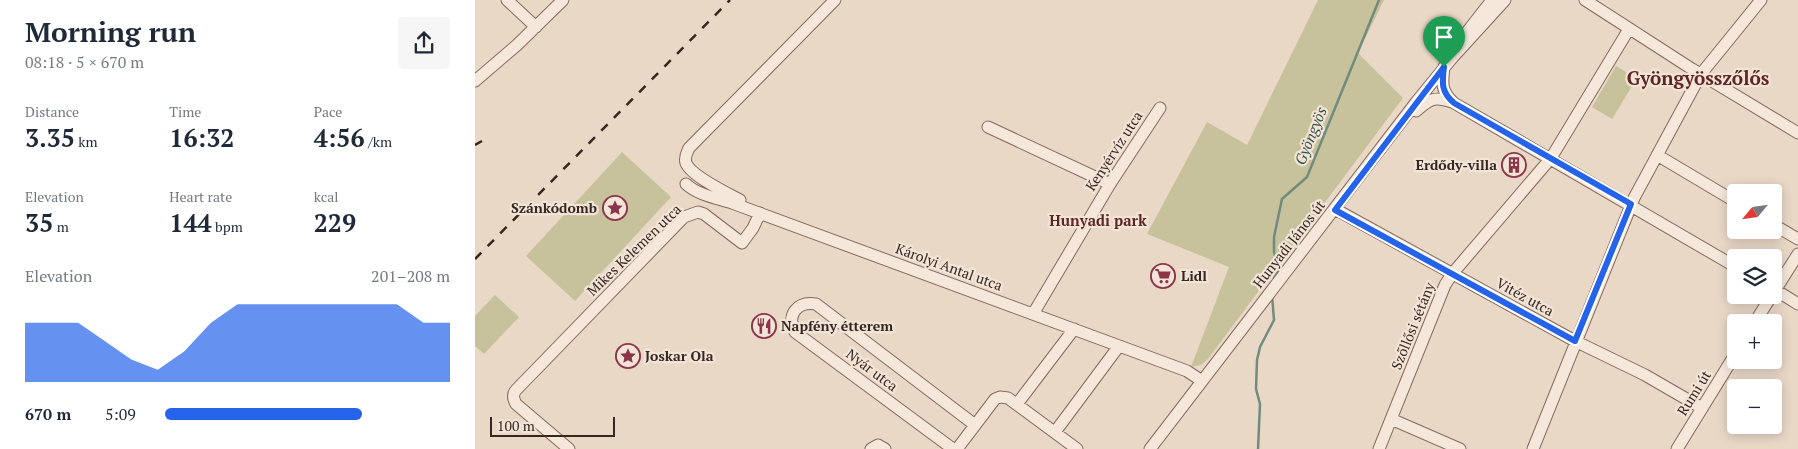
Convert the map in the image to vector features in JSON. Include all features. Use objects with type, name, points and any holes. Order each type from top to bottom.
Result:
[{"type":"street","points":[[507,0],[537,27]]},
{"type":"street","points":[[475,81],[537,27],[563,0]]},
{"type":"street","points":[[760,213],[695,173],[686,164],[685,156],[689,148],[835,0]]},
{"type":"street","name":"Hunyadi János út","points":[[1453,57],[1461,40],[1492,0]]},
{"type":"street","name":"Hunyadi János út","points":[[1150,449],[1444,67],[1505,0]]},
{"type":"street","points":[[1533,449],[1631,204],[1701,74],[1761,0]]},
{"type":"street","points":[[1588,1],[1629,29],[1798,133]]},
{"type":"street","name":"Szőllősi sétány","points":[[1379,449],[1445,286],[1452,274],[1551,158],[1629,29]]},
{"type":"street","points":[[1444,67],[1442,79],[1443,92],[1454,103],[1631,204],[1727,262]]},
{"type":"street","points":[[1406,116],[1417,111],[1426,102],[1434,98],[1454,103]]},
{"type":"street","name":"Kenyérvíz utca","points":[[1033,314],[1110,184],[1160,108]]},
{"type":"street","points":[[988,127],[1110,184]]},
{"type":"street","points":[[1657,155],[1727,197]]},
{"type":"street","name":"Károlyi Antal utca","points":[[686,184],[694,190],[1187,371],[1202,381]]},
{"type":"street","name":"Vitéz utca","points":[[1335,210],[1575,341],[1645,375],[1702,408]]},
{"type":"street","name":"Mikes Kelemen utca","points":[[569,449],[516,404],[513,398],[517,388],[685,217],[691,213],[698,212],[704,214],[742,243],[753,228],[760,213]]},
{"type":"street","points":[[1783,230],[1798,239]]},
{"type":"street","points":[[1782,278],[1798,254]]},
{"type":"street","points":[[1782,296],[1798,304]]},
{"type":"street","name":"Nyár utca","points":[[955,449],[795,332],[791,324],[791,318],[799,307],[807,302],[816,304],[975,425]]},
{"type":"street","points":[[1017,404],[1074,329]]},
{"type":"street","points":[[1055,432],[1119,346]]},
{"type":"street","name":"Rumi út","points":[[1677,449],[1727,367]]},
{"type":"street","points":[[955,449],[995,399],[1000,397],[1008,398],[1017,404],[1077,449]]},
{"type":"street","points":[[1391,419],[1460,449]]},
{"type":"shaded area","points":[[1318,0],[1384,0],[1358,53],[1403,98],[1208,359],[1201,365],[1191,367],[1229,267],[1147,234],[1207,122],[1247,145]]},
{"type":"shaded area","points":[[1616,66],[1637,78],[1612,119],[1592,107]]},
{"type":"shaded area","points":[[622,152],[671,197],[575,301],[526,256]]},
{"type":"shaded area","points":[[495,295],[519,317],[484,354],[475,346],[475,316]]},
{"type":"waterway","name":"Gyöngyös","points":[[1274,278],[1279,270],[1274,252],[1274,237],[1282,199],[1307,177],[1379,0]]},
{"type":"waterway","name":"Gyöngyös","points":[[1258,449],[1260,404],[1256,389],[1257,360],[1260,347],[1274,320],[1272,295]]},
{"type":"railway","points":[[475,259],[730,0]]},
{"type":"railway","points":[[475,145],[482,141]]},
{"type":"place","name":"Erdődy-villa","points":[[1514,165]]},
{"type":"place","name":"Szánkódomb","points":[[615,208]]},
{"type":"place","name":"Lidl","points":[[1163,276]]},
{"type":"place","name":"Napfény étterem","points":[[764,326]]},
{"type":"place","name":"Joskar Ola","points":[[628,356]]},
{"type":"district","name":"Gyöngyösszőlős","points":[[1698,78]]},
{"type":"district","name":"Hunyadi park","points":[[1098,221]]},
{"type":"route","points":[[1444,67],[1442,79],[1443,92],[1454,103],[1631,204],[1575,341],[1335,210],[1444,67]]}]
